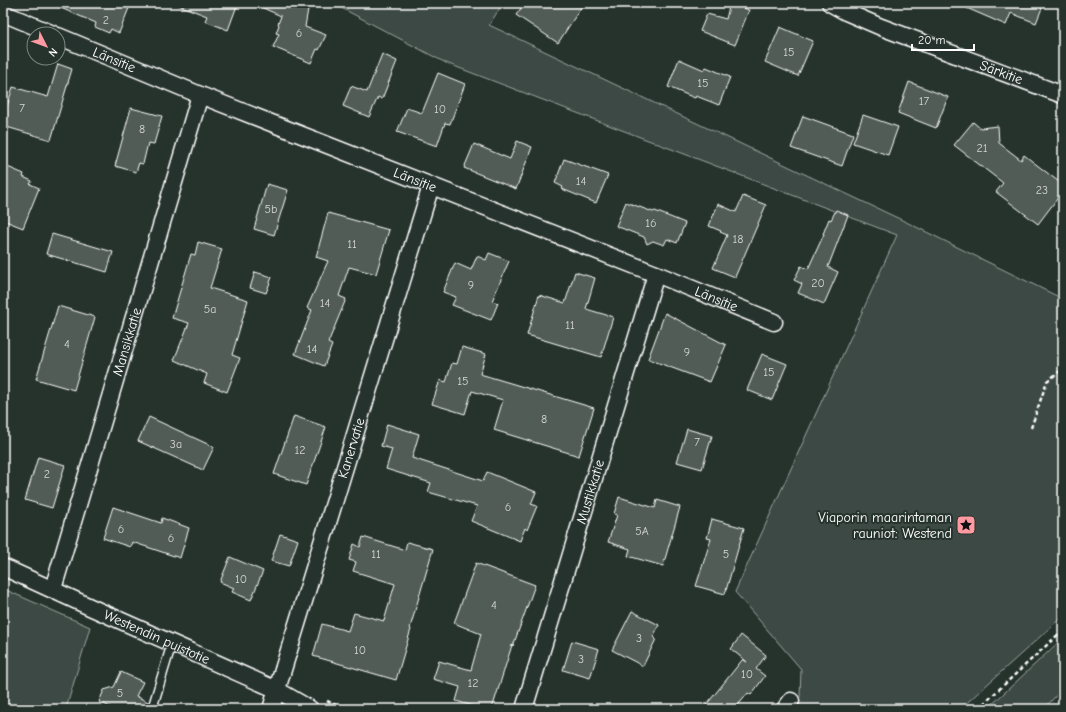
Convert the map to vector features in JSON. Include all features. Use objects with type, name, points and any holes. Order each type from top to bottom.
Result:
[{"type":"street","name":"Särkitie","points":[[830,3],[846,12],[881,27],[1063,94]]},
{"type":"street","points":[[3,13],[34,26]]},
{"type":"street","name":"Länsitie","points":[[66,39],[200,95],[656,274],[774,322]]},
{"type":"street","name":"Mansikkatie","points":[[53,589],[200,95]]},
{"type":"street","name":"Kanervatie","points":[[271,709],[431,186]]},
{"type":"street","name":"Mustikkatie","points":[[524,709],[656,274]]},
{"type":"street","name":"Westendin puistotie","points":[[3,567],[277,690],[310,709]]},
{"type":"lane","points":[[152,709],[172,643]]},
{"type":"path","points":[[1031,428],[1047,381],[1063,369]]},
{"type":"path","points":[[978,709],[1063,630]]},
{"type":"shaded area","points":[[332,3],[503,3],[489,25],[904,221],[1063,299],[1063,616],[960,709],[791,709],[800,697],[801,669],[735,592],[897,235],[446,63]]},
{"type":"shaded area","points":[[6,590],[90,627],[66,709],[3,709],[3,599]]},
{"type":"shaded area","points":[[1063,638],[1063,688],[1044,709],[987,709]]},
{"type":"building","points":[[49,3],[131,3],[119,33],[111,29],[109,33],[95,27],[96,23]]},
{"type":"building","points":[[238,3],[228,30],[205,21],[207,16],[176,4]]},
{"type":"building","points":[[252,3],[309,3],[305,27],[326,35],[319,50],[317,49],[311,63],[273,47],[279,34],[276,33],[281,16]]},
{"type":"building","points":[[525,3],[584,3],[558,43],[516,15]]},
{"type":"building","points":[[730,3],[749,10],[735,45],[700,31],[707,14],[726,19]]},
{"type":"building","points":[[955,3],[1044,3],[1036,23],[1011,13],[1006,25]]},
{"type":"building","points":[[780,27],[813,41],[798,76],[765,62]]},
{"type":"building","points":[[382,54],[397,61],[382,99],[378,97],[369,117],[343,106],[351,86],[367,92]]},
{"type":"building","points":[[679,59],[704,70],[706,67],[730,77],[719,105],[696,96],[695,98],[668,87]]},
{"type":"building","points":[[57,66],[64,66],[72,69],[51,140],[3,126],[3,119],[13,87],[48,97]]},
{"type":"building","points":[[438,73],[465,84],[450,124],[445,123],[437,146],[397,132],[407,108],[422,113]]},
{"type":"building","points":[[909,82],[948,97],[936,128],[898,113]]},
{"type":"building","points":[[131,108],[162,116],[154,144],[148,143],[143,164],[139,163],[136,172],[115,166]]},
{"type":"building","points":[[863,115],[898,127],[888,155],[853,143]]},
{"type":"building","points":[[803,116],[853,134],[842,166],[791,148]]},
{"type":"building","points":[[973,122],[980,128],[998,126],[999,143],[1021,160],[1024,155],[1063,185],[1063,191],[1038,224],[996,192],[1003,183],[954,145]]},
{"type":"building","points":[[517,141],[532,147],[516,189],[464,168],[474,144],[510,159]]},
{"type":"building","points":[[564,159],[608,175],[596,203],[562,189],[563,187],[555,183]]},
{"type":"building","points":[[3,165],[24,174],[23,177],[32,181],[30,184],[39,188],[23,228],[3,220]]},
{"type":"building","points":[[267,184],[288,190],[274,235],[254,229]]},
{"type":"building","points":[[743,196],[766,205],[735,277],[713,268],[727,235],[709,226],[718,204],[736,212]]},
{"type":"building","points":[[626,202],[653,212],[655,211],[685,223],[677,243],[667,239],[664,245],[653,241],[647,244],[644,237],[616,226]]},
{"type":"building","points":[[836,210],[848,215],[828,267],[838,272],[824,304],[798,293],[802,284],[794,280],[801,266],[808,269],[829,219],[831,220]]},
{"type":"building","points":[[328,213],[389,230],[376,274],[349,267],[339,296],[346,299],[328,343],[332,345],[324,366],[295,354],[312,310],[307,308],[328,261],[316,257]]},
{"type":"building","points":[[52,234],[113,252],[107,272],[46,254]]},
{"type":"building","points":[[198,242],[222,249],[210,288],[248,300],[232,355],[240,358],[227,392],[204,383],[207,374],[174,360],[189,323],[172,318],[191,254],[195,255]]},
{"type":"building","points":[[489,253],[509,261],[492,301],[498,303],[491,320],[452,305],[456,297],[443,292],[455,263],[471,270],[477,256],[486,260]]},
{"type":"building","points":[[255,272],[272,277],[266,293],[250,288]]},
{"type":"building","points":[[575,272],[595,278],[586,309],[613,317],[601,357],[527,335],[539,295],[565,303]]},
{"type":"building","points":[[58,306],[95,317],[74,390],[36,379]]},
{"type":"building","points":[[665,313],[726,345],[710,382],[648,359]]},
{"type":"building","points":[[462,347],[486,354],[480,374],[594,408],[579,456],[494,430],[503,400],[472,391],[465,414],[432,404],[440,380],[446,382],[452,363],[457,364]]},
{"type":"building","points":[[762,354],[787,364],[772,400],[747,390]]},
{"type":"building","points":[[294,416],[326,427],[306,485],[274,474]]},
{"type":"building","points":[[149,417],[214,447],[203,470],[138,441]]},
{"type":"building","points":[[387,424],[419,434],[412,458],[483,481],[487,472],[536,492],[531,504],[537,506],[527,530],[525,528],[520,541],[471,521],[477,506],[428,492],[431,483],[386,469],[392,449],[381,446]]},
{"type":"building","points":[[687,429],[712,436],[702,469],[677,462]]},
{"type":"building","points":[[38,457],[65,465],[52,508],[25,500]]},
{"type":"building","points":[[619,497],[655,508],[657,500],[680,507],[663,566],[628,556],[630,549],[608,542],[617,515],[614,514]]},
{"type":"building","points":[[113,507],[161,523],[162,518],[189,528],[180,558],[132,542],[130,547],[103,538]]},
{"type":"building","points":[[712,519],[744,528],[725,594],[696,586],[711,539],[707,538]]},
{"type":"building","points":[[280,534],[298,540],[289,566],[271,561]]},
{"type":"building","points":[[363,537],[405,550],[407,542],[433,549],[396,680],[313,656],[322,624],[348,631],[354,613],[384,621],[395,584],[353,571],[356,562],[349,560],[354,544],[360,547]]},
{"type":"building","points":[[230,557],[263,571],[251,600],[232,592],[234,588],[220,582]]},
{"type":"building","points":[[476,563],[535,585],[513,646],[512,645],[492,709],[483,709],[456,701],[460,687],[433,679],[439,661],[471,670],[481,634],[454,623]]},
{"type":"building","points":[[632,611],[659,625],[653,637],[656,639],[643,666],[612,650]]},
{"type":"building","points":[[741,635],[766,655],[756,669],[765,676],[751,695],[748,693],[735,709],[703,709],[743,659],[747,662],[731,649]]},
{"type":"building","points":[[572,641],[599,649],[590,678],[563,670]]},
{"type":"building","points":[[121,672],[143,682],[136,696],[148,702],[147,709],[115,709],[99,702],[104,690],[114,687]]},
{"type":"place","name":"Viaporin maarintaman rauniot: Westend","points":[[966,525]]}]
